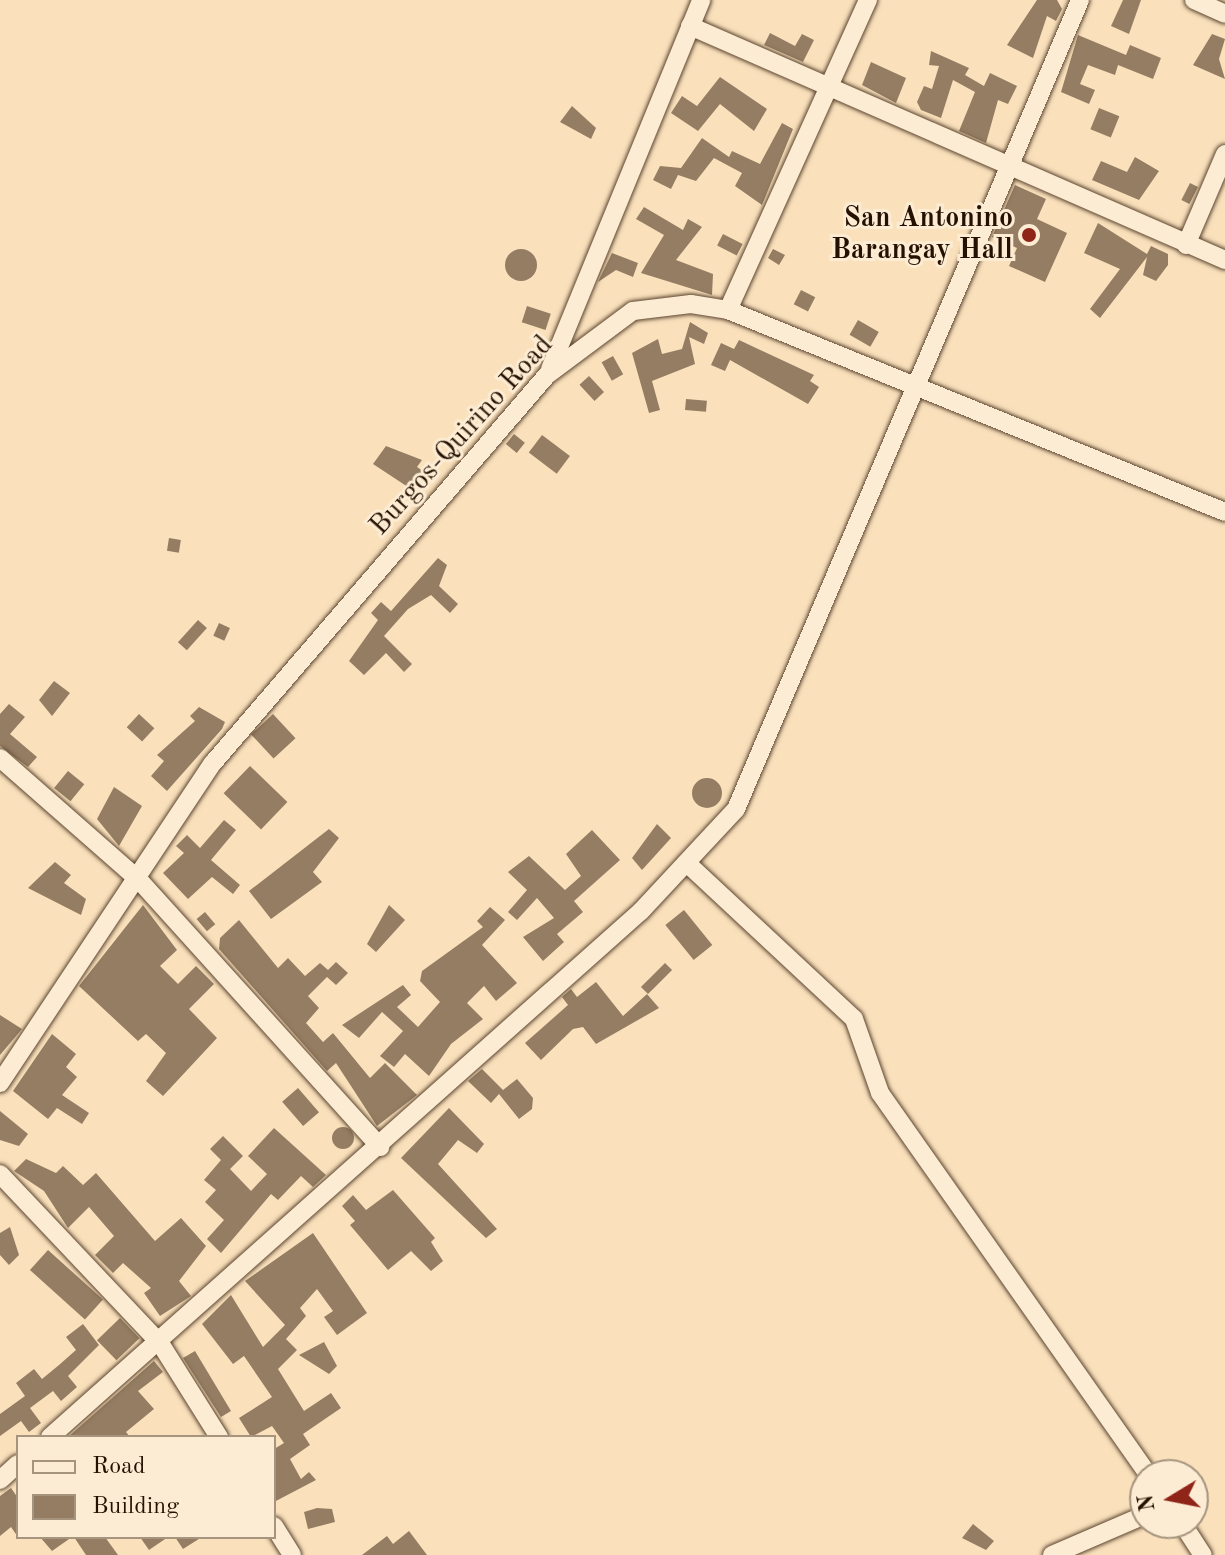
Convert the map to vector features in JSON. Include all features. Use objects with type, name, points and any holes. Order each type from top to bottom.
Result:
[{"type":"street","points":[[547,375],[701,0]]},
{"type":"street","points":[[728,310],[831,92],[868,0]]},
{"type":"street","points":[[52,1435],[380,1147],[690,866],[736,809],[758,765],[1080,0]]},
{"type":"street","points":[[1194,0],[1225,14]]},
{"type":"street","points":[[690,26],[1007,171],[1225,260]]},
{"type":"street","points":[[1186,245],[1225,154]]},
{"type":"street","name":"Burgos-Quirino Road","points":[[0,1083],[139,880],[213,763],[547,375],[633,311],[691,304],[728,310],[914,389],[1225,512]]},
{"type":"street","points":[[0,758],[139,880],[380,1147]]},
{"type":"street","points":[[690,866],[854,1019],[880,1093],[1137,1459]]},
{"type":"street","points":[[0,1174],[160,1343],[218,1435]]},
{"type":"street","points":[[0,1480],[16,1466]]},
{"type":"street","points":[[1052,1555],[1129,1522]]},
{"type":"street","points":[[276,1529],[292,1555]]},
{"type":"building","points":[[1037,0],[1057,0],[1062,9],[1056,21],[1047,16],[1033,58],[1007,45]]},
{"type":"building","points":[[1123,0],[1141,0],[1129,34],[1111,26]]},
{"type":"building","points":[[770,33],[795,46],[802,34],[814,40],[803,62],[764,45]]},
{"type":"building","points":[[1212,34],[1225,39],[1219,59],[1225,79],[1193,65]]},
{"type":"building","points":[[1078,35],[1126,55],[1130,45],[1161,58],[1153,79],[1118,65],[1115,75],[1088,65],[1080,84],[1095,90],[1089,104],[1061,92]]},
{"type":"building","points":[[931,51],[969,68],[965,75],[984,86],[990,73],[1017,86],[1008,104],[998,100],[986,143],[959,131],[975,92],[953,80],[941,118],[921,110],[917,102],[924,86],[932,89],[939,66],[929,65]]},
{"type":"building","points":[[871,62],[906,78],[896,103],[862,85]]},
{"type":"building","points":[[720,77],[767,109],[754,131],[720,104],[698,131],[671,113],[682,96],[697,106]]},
{"type":"building","points":[[572,106],[596,128],[591,139],[560,122]]},
{"type":"building","points":[[1099,108],[1119,116],[1111,138],[1090,129]]},
{"type":"building","points":[[782,123],[793,129],[762,205],[735,186],[742,173],[714,158],[696,181],[678,175],[671,189],[653,180],[660,166],[681,168],[702,138],[729,157],[732,151],[760,164]]},
{"type":"building","points":[[1135,157],[1159,171],[1139,200],[1092,180],[1101,161],[1127,172]]},
{"type":"building","points":[[1190,183],[1198,187],[1189,204],[1181,200]]},
{"type":"building","name":"San Antonino Barangay Hall","points":[[1015,185],[1046,199],[1037,219],[1067,233],[1045,282],[1009,266],[1017,248],[992,237]]},
{"type":"building","points":[[644,207],[683,230],[688,219],[702,227],[676,260],[713,274],[712,295],[641,273],[664,235],[636,219]]},
{"type":"building","points":[[1098,223],[1147,254],[1151,246],[1168,254],[1168,265],[1156,281],[1143,275],[1147,257],[1100,318],[1090,309],[1120,269],[1084,253]]},
{"type":"building","points":[[723,234],[743,244],[737,256],[717,246]]},
{"type":"building","points":[[521,249],[532,254],[537,265],[532,276],[521,281],[510,276],[505,265],[510,254]]},
{"type":"building","points":[[773,249],[785,255],[779,265],[768,258]]},
{"type":"building","points":[[612,253],[638,263],[633,277],[616,270],[598,282]]},
{"type":"building","points":[[801,290],[815,297],[808,312],[794,304]]},
{"type":"building","points":[[527,306],[551,314],[546,330],[522,322]]},
{"type":"building","points":[[858,320],[879,332],[870,347],[850,335]]},
{"type":"building","points":[[690,322],[708,333],[704,344],[689,337],[695,364],[652,381],[660,410],[649,413],[632,353],[658,339],[662,354],[682,349]]},
{"type":"building","points":[[739,340],[814,375],[810,381],[819,387],[808,404],[730,360],[725,371],[711,365],[721,343],[734,349]]},
{"type":"building","points":[[613,356],[623,374],[612,381],[602,362]]},
{"type":"building","points":[[589,376],[604,392],[594,401],[579,385]]},
{"type":"building","points":[[686,399],[707,401],[706,412],[685,410]]},
{"type":"building","points":[[514,434],[525,443],[517,453],[506,444]]},
{"type":"building","points":[[542,435],[570,456],[557,474],[529,453]]},
{"type":"building","points":[[386,446],[422,460],[417,467],[426,473],[414,491],[373,464]]},
{"type":"building","points":[[169,538],[181,540],[179,553],[167,551]]},
{"type":"building","points":[[438,558],[447,565],[439,586],[458,604],[450,613],[431,595],[408,609],[384,636],[412,664],[404,672],[386,653],[364,675],[349,661],[378,620],[371,613],[381,602],[391,611]]},
{"type":"building","points":[[198,620],[207,628],[187,650],[178,642]]},
{"type":"building","points":[[219,623],[230,628],[224,641],[213,636]]},
{"type":"building","points":[[54,681],[70,693],[52,716],[39,700]]},
{"type":"building","points":[[9,704],[25,717],[10,734],[37,757],[28,767],[0,746],[0,714]]},
{"type":"building","points":[[199,707],[225,722],[167,791],[151,776],[164,761],[157,755],[195,721],[190,716]]},
{"type":"building","points":[[139,714],[154,728],[142,741],[127,727]]},
{"type":"building","points":[[273,714],[296,738],[274,759],[251,734]]},
{"type":"building","points":[[250,766],[287,802],[261,829],[224,793]]},
{"type":"building","points":[[68,771],[84,784],[70,801],[54,788]]},
{"type":"building","points":[[707,778],[718,782],[722,793],[718,804],[707,808],[696,804],[692,793],[696,782]]},
{"type":"building","points":[[114,787],[142,806],[119,846],[97,819]]},
{"type":"building","points":[[224,820],[236,830],[211,860],[240,885],[233,894],[212,877],[188,899],[163,873],[184,853],[176,846],[187,835],[200,848]]},
{"type":"building","points":[[657,824],[671,838],[642,870],[632,858]]},
{"type":"building","points":[[329,829],[339,838],[313,872],[322,882],[271,919],[249,891]]},
{"type":"building","points":[[592,830],[620,860],[574,901],[583,912],[557,934],[564,942],[543,961],[523,937],[554,918],[537,898],[517,920],[508,912],[527,890],[508,872],[529,856],[565,890],[581,876],[566,854]]},
{"type":"building","points":[[55,862],[71,875],[64,883],[86,899],[81,915],[28,888]]},
{"type":"building","points":[[143,905],[177,950],[160,966],[178,984],[196,966],[214,984],[189,1009],[217,1038],[163,1096],[146,1081],[166,1053],[146,1034],[138,1041],[79,986]]},
{"type":"building","points":[[389,905],[405,920],[376,952],[367,944]]},
{"type":"building","points":[[490,907],[505,920],[482,945],[517,983],[496,1001],[484,986],[467,1003],[483,1019],[451,1044],[429,1076],[405,1054],[394,1067],[380,1056],[403,1031],[382,1012],[359,1038],[342,1025],[403,985],[411,995],[397,1007],[418,1027],[440,1002],[420,981],[422,971],[483,927],[477,921]]},
{"type":"building","points":[[684,910],[712,945],[694,960],[665,925]]},
{"type":"building","points":[[205,912],[215,924],[207,931],[197,919]]},
{"type":"building","points":[[239,920],[278,968],[288,958],[305,976],[320,963],[328,970],[336,962],[348,973],[336,985],[327,977],[308,996],[319,1008],[306,1023],[323,1042],[333,1033],[370,1078],[385,1063],[417,1095],[377,1126],[336,1063],[327,1071],[219,949],[220,938]]},
{"type":"building","points":[[665,963],[672,970],[648,994],[641,987]]},
{"type":"building","points":[[596,982],[623,1016],[647,994],[659,1008],[596,1044],[583,1027],[573,1029],[541,1060],[525,1043],[568,1005],[562,997],[571,989],[577,997]]},
{"type":"building","points":[[0,1015],[22,1029],[0,1055]]},
{"type":"building","points":[[52,1034],[76,1054],[66,1067],[77,1077],[62,1095],[89,1113],[82,1124],[57,1108],[48,1119],[13,1091]]},
{"type":"building","points":[[482,1069],[503,1090],[517,1079],[533,1098],[532,1109],[519,1119],[499,1094],[491,1103],[468,1081]]},
{"type":"building","points":[[298,1088],[319,1112],[303,1126],[282,1102]]},
{"type":"building","points":[[449,1108],[484,1144],[477,1153],[458,1140],[438,1164],[497,1229],[486,1238],[401,1158]]},
{"type":"building","points":[[0,1111],[28,1134],[19,1146],[0,1140]]},
{"type":"building","points":[[343,1127],[351,1130],[354,1138],[351,1146],[343,1149],[335,1146],[332,1138],[335,1130]]},
{"type":"building","points":[[274,1128],[326,1175],[313,1187],[301,1176],[278,1200],[271,1194],[221,1253],[207,1239],[224,1220],[205,1202],[216,1190],[204,1180],[221,1160],[210,1149],[223,1136],[243,1156],[230,1169],[251,1191],[267,1174],[248,1156]]},
{"type":"building","points":[[26,1159],[56,1173],[63,1166],[83,1185],[96,1173],[155,1241],[181,1218],[206,1246],[179,1281],[191,1296],[160,1316],[144,1293],[151,1288],[123,1263],[113,1273],[95,1255],[114,1236],[89,1207],[68,1228],[44,1191],[14,1171]]},
{"type":"building","points":[[393,1190],[435,1238],[431,1242],[443,1261],[431,1271],[411,1251],[388,1270],[350,1225],[355,1221],[342,1206],[353,1195],[366,1210]]},
{"type":"building","points":[[10,1227],[19,1255],[9,1265],[0,1255],[0,1233]]},
{"type":"building","points":[[313,1233],[367,1313],[337,1335],[324,1317],[333,1311],[317,1289],[300,1308],[306,1316],[286,1339],[297,1350],[278,1369],[304,1411],[331,1393],[341,1408],[303,1434],[310,1445],[290,1459],[301,1479],[309,1472],[316,1480],[276,1501],[276,1448],[284,1443],[272,1426],[250,1435],[239,1418],[272,1397],[244,1356],[233,1364],[202,1324],[231,1295],[263,1347],[285,1325],[245,1281]]},
{"type":"building","points":[[48,1250],[103,1300],[85,1320],[30,1270]]},
{"type":"building","points":[[120,1318],[139,1338],[116,1360],[97,1340]]},
{"type":"building","points":[[83,1324],[99,1345],[68,1376],[77,1387],[61,1401],[53,1391],[30,1408],[41,1423],[29,1432],[21,1421],[0,1436],[0,1414],[25,1396],[16,1383],[34,1369],[42,1379],[59,1365],[76,1350],[66,1337]]},
{"type":"building","points":[[324,1342],[337,1366],[329,1374],[299,1355]]},
{"type":"building","points":[[195,1351],[231,1411],[221,1417],[183,1358]]},
{"type":"building","points":[[154,1361],[163,1372],[138,1391],[154,1409],[126,1432],[128,1435],[70,1435]]},
{"type":"building","points":[[11,1488],[16,1495],[16,1534],[11,1527],[0,1536],[0,1496]]},
{"type":"building","points":[[317,1508],[332,1509],[335,1522],[308,1529],[304,1512]]},
{"type":"building","points":[[973,1524],[994,1541],[986,1550],[962,1538]]},
{"type":"building","points":[[409,1531],[427,1555],[362,1555],[387,1536],[393,1544]]},
{"type":"building","points":[[42,1539],[69,1539],[52,1551]]},
{"type":"building","points":[[75,1539],[106,1539],[118,1555],[86,1555]]},
{"type":"building","points":[[141,1539],[165,1539],[149,1550]]},
{"type":"building","points":[[176,1539],[199,1539],[183,1549]]},
{"type":"place","name":"San Antonino Barangay Hall","points":[[1029,235]]}]
